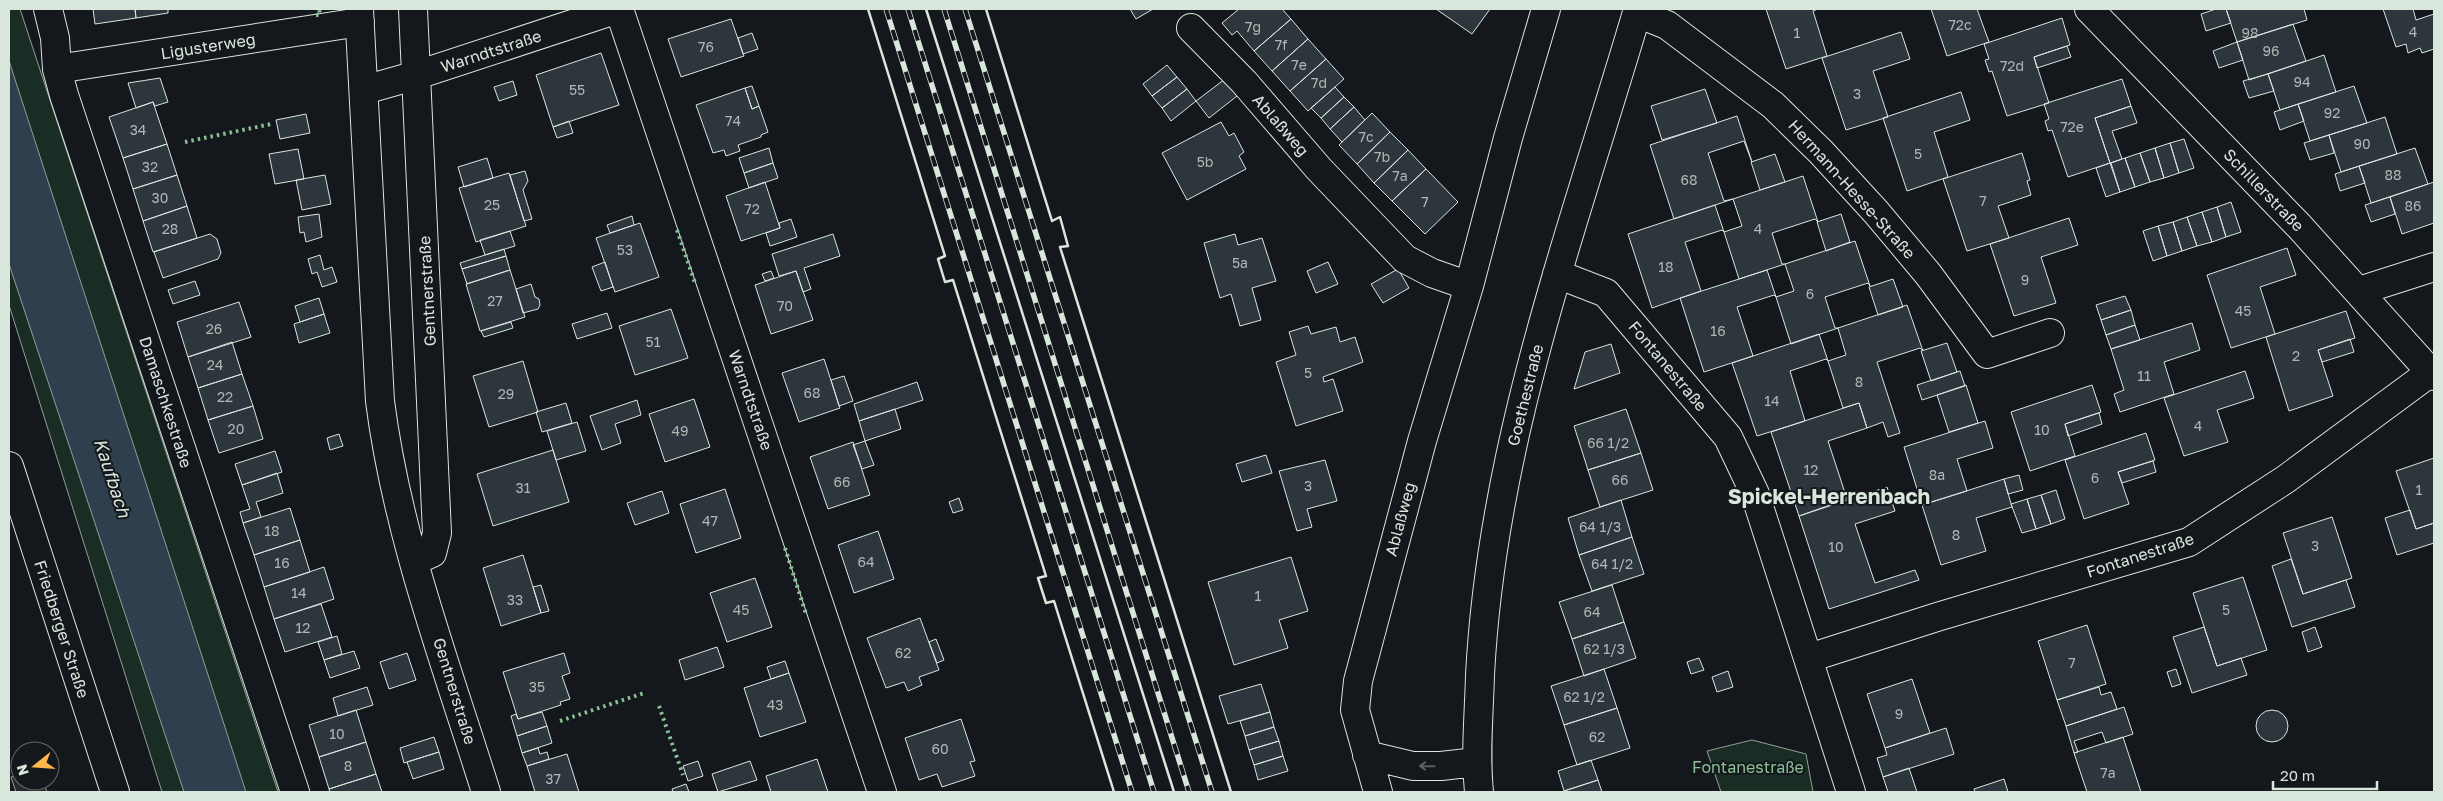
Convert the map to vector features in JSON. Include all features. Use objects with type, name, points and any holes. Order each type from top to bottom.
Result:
[{"type":"street","name":"Damaschkestraße","points":[[48,9],[55,38],[57,69],[295,792]]},
{"type":"street","name":"Gentnerstraße","points":[[413,9],[437,534],[432,553],[414,561]]},
{"type":"street","name":"Warndtstraße","points":[[364,90],[417,75],[619,9],[882,792]]},
{"type":"street","name":"Ablaßweg","points":[[1378,792],[1355,710],[1358,681],[1424,434],[1469,286],[1508,138],[1546,9]]},
{"type":"street","name":"Schillerstraße","points":[[2089,9],[2360,291],[2433,374]]},
{"type":"street","name":"Goethestraße","points":[[1479,792],[1476,762],[1482,636],[1491,557],[1503,482],[1520,409],[1557,274],[1638,11]]},
{"type":"street","name":"Hermann-Hesse-Straße","points":[[1638,11],[1667,24],[1780,111],[1876,212],[1928,274],[1987,354],[2050,333]]},
{"type":"street","name":"Ligusterweg","points":[[57,69],[359,16]]},
{"type":"street","name":"Gentnerstraße","points":[[359,16],[380,401],[395,494],[486,792]]},
{"type":"street","name":"Ablaßweg","points":[[1192,28],[1244,82],[1319,169],[1405,259],[1432,273],[1469,286]]},
{"type":"street","points":[[2360,291],[2434,267]]},
{"type":"street","name":"Fontanestraße","points":[[1557,274],[1606,293],[1728,437],[1755,494],[1851,792]]},
{"type":"street","name":"Fontanestraße","points":[[1809,658],[1937,617],[2189,542],[2286,479],[2433,374]]},
{"type":"street","name":"Friedberger Straße","points":[[9,466],[116,792]]},
{"type":"street","points":[[1367,755],[1413,766],[1441,766],[1476,762]]},
{"type":"green space","points":[[9,9],[20,9],[278,792],[162,792],[9,305]]},
{"type":"green space","name":"Fontanestraße","points":[[1752,740],[1806,754],[1813,792],[1721,792],[1707,751]]},
{"type":"shaded area","points":[[16,791],[47,792],[16,792]]},
{"type":"water","name":"Kaufbach","points":[[9,60],[246,792],[184,792],[9,264]]},
{"type":"building","points":[[93,9],[135,9],[136,18],[95,24]]},
{"type":"building","points":[[135,9],[168,9],[168,13],[136,18]]},
{"type":"building","points":[[1130,9],[1153,9],[1136,19]]},
{"type":"building","points":[[1239,9],[1282,9],[1291,19],[1254,51],[1237,31],[1232,35],[1222,23]]},
{"type":"building","points":[[1436,9],[1490,9],[1472,34]]},
{"type":"building","points":[[1766,9],[1818,9],[1813,11],[1827,56],[1786,69]]},
{"type":"building","points":[[1931,9],[1977,9],[1989,42],[1947,56]]},
{"type":"building","points":[[2216,9],[2226,9],[2231,23],[2206,31],[2201,14]]},
{"type":"building","points":[[2226,9],[2304,9],[2307,20],[2237,42]]},
{"type":"building","points":[[2383,9],[2413,9],[2416,20],[2434,14],[2434,49],[2422,53],[2420,48],[2408,53],[2406,44],[2396,47]]},
{"type":"building","points":[[2062,18],[2070,45],[2034,57],[2049,103],[2007,116],[1992,71],[1989,72],[1985,60],[1989,59],[1984,44]]},
{"type":"building","points":[[731,19],[744,56],[681,77],[668,39]]},
{"type":"building","points":[[1291,19],[1308,39],[1272,71],[1254,51]]},
{"type":"building","points":[[2293,24],[2306,61],[2249,80],[2237,42]]},
{"type":"building","points":[[1901,32],[1910,59],[1873,71],[1888,117],[1846,130],[1822,58]]},
{"type":"building","points":[[752,33],[758,49],[743,54],[738,38]]},
{"type":"building","points":[[1308,39],[1326,59],[1290,91],[1272,71]]},
{"type":"building","points":[[2237,42],[2243,60],[2219,68],[2213,51]]},
{"type":"building","points":[[2067,46],[2071,57],[2037,68],[2034,57]]},
{"type":"building","points":[[601,53],[619,105],[553,127],[536,75]]},
{"type":"building","points":[[2324,55],[2336,92],[2280,110],[2268,74]]},
{"type":"building","points":[[1326,59],[1344,79],[1308,111],[1290,91]]},
{"type":"building","points":[[1167,65],[1177,77],[1152,96],[1143,84]]},
{"type":"building","points":[[2268,74],[2274,91],[2249,98],[2243,81]]},
{"type":"building","points":[[1177,77],[1187,89],[1162,108],[1152,96]]},
{"type":"building","points":[[160,78],[168,102],[155,106],[153,102],[136,108],[128,83]]},
{"type":"building","points":[[1225,79],[1237,96],[1209,118],[1196,101]]},
{"type":"building","points":[[2122,79],[2131,106],[2095,118],[2110,163],[2068,177],[2052,130],[2048,131],[2045,121],[2049,119],[2044,104]]},
{"type":"building","points":[[513,81],[517,95],[499,101],[494,87]]},
{"type":"building","points":[[752,86],[759,106],[752,109],[745,88]]},
{"type":"building","points":[[2354,86],[2367,123],[2310,141],[2298,104]]},
{"type":"building","points":[[1335,87],[1344,97],[1321,118],[1311,108]]},
{"type":"building","points":[[745,88],[752,109],[759,106],[768,132],[761,135],[761,137],[738,145],[740,151],[726,156],[724,150],[713,153],[696,105]]},
{"type":"building","points":[[1187,89],[1196,101],[1171,121],[1162,108]]},
{"type":"building","points":[[1705,89],[1717,123],[1662,140],[1651,106]]},
{"type":"building","points":[[1961,92],[1970,120],[1934,132],[1948,177],[1907,191],[1883,118]]},
{"type":"building","points":[[1344,97],[1354,107],[1330,129],[1321,118]]},
{"type":"building","points":[[153,102],[167,144],[123,158],[109,117]]},
{"type":"building","points":[[2298,104],[2304,121],[2280,130],[2274,112]]},
{"type":"building","points":[[2131,106],[2137,123],[2112,131],[2122,159],[2110,163],[2095,118]]},
{"type":"building","points":[[1354,107],[1365,120],[1342,142],[1330,129]]},
{"type":"building","points":[[1372,113],[1390,132],[1357,164],[1339,145]]},
{"type":"building","points":[[306,114],[310,133],[280,139],[276,120]]},
{"type":"building","points":[[1737,116],[1752,162],[1744,141],[1708,153],[1724,201],[1733,199],[1674,219],[1650,145]]},
{"type":"building","points":[[2385,117],[2397,154],[2341,172],[2329,135]]},
{"type":"building","points":[[569,121],[573,133],[557,138],[553,127]]},
{"type":"building","points":[[1221,122],[1229,136],[1234,133],[1244,152],[1239,156],[1246,169],[1187,200],[1162,153]]},
{"type":"building","points":[[1390,132],[1408,150],[1374,183],[1357,164]]},
{"type":"building","points":[[2329,135],[2334,153],[2310,160],[2304,143]]},
{"type":"building","points":[[2184,139],[2194,168],[2179,173],[2170,143]]},
{"type":"building","points":[[2170,143],[2179,173],[2164,178],[2155,148]]},
{"type":"building","points":[[167,144],[177,175],[133,189],[123,158]]},
{"type":"building","points":[[769,148],[773,163],[744,173],[739,158]]},
{"type":"building","points":[[2155,148],[2164,178],[2150,182],[2140,153]]},
{"type":"building","points":[[2415,148],[2428,184],[2371,203],[2359,166]]},
{"type":"building","points":[[298,149],[304,179],[275,184],[269,154]]},
{"type":"building","points":[[1408,150],[1426,169],[1392,201],[1374,183]]},
{"type":"building","points":[[2022,153],[2030,180],[2027,181],[2031,195],[1998,206],[2009,238],[1967,251],[1943,179]]},
{"type":"building","points":[[2140,153],[2150,182],[2135,187],[2125,158]]},
{"type":"building","points":[[1775,154],[1785,182],[1760,190],[1751,162]]},
{"type":"building","points":[[487,158],[493,178],[464,187],[458,167]]},
{"type":"building","points":[[2125,158],[2135,187],[2120,192],[2111,163]]},
{"type":"building","points":[[773,163],[778,178],[749,188],[744,173]]},
{"type":"building","points":[[2110,163],[2120,192],[2106,197],[2096,168]]},
{"type":"building","points":[[2359,166],[2365,183],[2340,191],[2335,174]]},
{"type":"building","points":[[1426,169],[1458,202],[1425,234],[1392,201]]},
{"type":"building","points":[[525,171],[528,181],[523,190],[532,219],[524,221],[510,175]]},
{"type":"building","points":[[509,173],[526,226],[476,242],[459,188]]},
{"type":"building","points":[[177,175],[187,206],[143,221],[133,189]]},
{"type":"building","points":[[325,175],[331,204],[302,210],[296,180]]},
{"type":"building","points":[[1803,176],[1818,222],[1815,219],[1772,233],[1782,264],[1785,264],[1739,279],[1724,232],[1742,226],[1733,199]]},
{"type":"building","points":[[765,182],[780,228],[741,241],[726,196]]},
{"type":"building","points":[[2434,182],[2434,223],[2402,234],[2390,197]]},
{"type":"building","points":[[2390,197],[2395,214],[2371,222],[2365,205]]},
{"type":"building","points":[[2231,202],[2241,232],[2226,237],[2217,207]]},
{"type":"building","points":[[1715,205],[1724,232],[1722,230],[1685,242],[1701,291],[1652,308],[1628,234]]},
{"type":"building","points":[[187,206],[197,238],[153,252],[143,221]]},
{"type":"building","points":[[2217,207],[2226,237],[2212,242],[2202,212]]},
{"type":"building","points":[[2202,212],[2212,242],[2197,246],[2187,217]]},
{"type":"building","points":[[319,214],[322,237],[306,242],[304,232],[300,233],[298,217]]},
{"type":"building","points":[[1841,214],[1850,242],[1826,251],[1817,222]]},
{"type":"building","points":[[632,216],[634,225],[610,233],[607,225]]},
{"type":"building","points":[[2187,217],[2197,246],[2182,251],[2173,222]]},
{"type":"building","points":[[2069,218],[2078,245],[2041,257],[2056,303],[2014,316],[1990,244]]},
{"type":"building","points":[[791,219],[797,237],[770,246],[766,233],[780,228],[779,223]]},
{"type":"building","points":[[2173,222],[2182,251],[2167,256],[2158,226]]},
{"type":"building","points":[[640,223],[659,277],[615,292],[596,238]]},
{"type":"building","points":[[2158,226],[2167,256],[2153,261],[2143,231]]},
{"type":"building","points":[[510,231],[515,246],[485,255],[480,240]]},
{"type":"building","points":[[210,234],[217,239],[221,253],[218,259],[163,278],[154,252]]},
{"type":"building","points":[[833,234],[840,256],[804,268],[811,289],[803,292],[796,271],[779,276],[772,254]]},
{"type":"building","points":[[1235,234],[1238,245],[1262,238],[1276,281],[1252,288],[1261,320],[1240,326],[1231,294],[1220,298],[1204,243]]},
{"type":"building","points":[[1855,241],[1870,286],[1868,283],[1825,297],[1835,328],[1838,328],[1791,344],[1776,297],[1794,291],[1785,264]]},
{"type":"building","points":[[2287,248],[2296,275],[2260,287],[2275,334],[2231,348],[2207,275]]},
{"type":"building","points":[[504,249],[506,256],[462,269],[460,263]]},
{"type":"building","points":[[320,255],[324,270],[332,267],[337,282],[322,287],[317,272],[312,274],[308,259]]},
{"type":"building","points":[[506,256],[510,270],[467,284],[462,269]]},
{"type":"building","points":[[605,262],[613,287],[601,291],[592,267]]},
{"type":"building","points":[[1328,262],[1338,284],[1316,293],[1307,271]]},
{"type":"building","points":[[1398,269],[1409,288],[1383,303],[1371,284]]},
{"type":"building","points":[[510,270],[525,317],[480,331],[466,284]]},
{"type":"building","points":[[1767,270],[1776,297],[1774,295],[1737,307],[1753,356],[1704,372],[1680,298]]},
{"type":"building","points":[[771,271],[774,278],[765,281],[762,274]]},
{"type":"building","points":[[796,271],[813,320],[771,334],[755,285]]},
{"type":"building","points":[[1893,279],[1903,307],[1878,315],[1869,287]]},
{"type":"building","points":[[195,281],[200,295],[173,304],[168,290]]},
{"type":"building","points":[[531,284],[540,305],[538,309],[523,313],[516,289]]},
{"type":"building","points":[[2125,296],[2131,310],[2101,320],[2096,305]]},
{"type":"building","points":[[319,298],[324,314],[300,322],[295,306]]},
{"type":"building","points":[[239,302],[251,337],[188,357],[177,322]]},
{"type":"building","points":[[1907,305],[1923,351],[1920,348],[1877,362],[1900,433],[1888,437],[1883,422],[1867,428],[1859,403],[1843,408],[1828,361],[1846,355],[1838,328]]},
{"type":"building","points":[[671,309],[688,358],[635,375],[619,326]]},
{"type":"building","points":[[2131,310],[2135,325],[2106,335],[2101,320]]},
{"type":"building","points":[[2346,311],[2355,338],[2318,350],[2333,396],[2289,411],[2266,337]]},
{"type":"building","points":[[607,313],[612,328],[577,339],[572,324]]},
{"type":"building","points":[[324,314],[330,333],[299,343],[294,324]]},
{"type":"building","points":[[511,322],[513,328],[484,337],[481,331]]},
{"type":"building","points":[[2192,323],[2200,350],[2164,362],[2174,394],[2120,412],[2114,394],[2124,390],[2111,349]]},
{"type":"building","points":[[2135,325],[2140,340],[2111,349],[2106,335]]},
{"type":"building","points":[[1308,326],[1311,334],[1336,327],[1340,342],[1355,337],[1363,362],[1323,377],[1324,382],[1333,379],[1343,411],[1296,426],[1276,362],[1296,355],[1289,332]]},
{"type":"building","points":[[1819,334],[1828,361],[1826,359],[1790,371],[1805,421],[1757,436],[1732,363]]},
{"type":"building","points":[[2350,339],[2354,352],[2322,362],[2318,350]]},
{"type":"building","points":[[232,342],[242,374],[198,388],[188,357]]},
{"type":"building","points":[[1947,343],[1957,372],[1931,381],[1921,351]]},
{"type":"building","points":[[1611,344],[1620,373],[1574,389],[1585,352]]},
{"type":"building","points":[[824,359],[840,408],[799,422],[782,373]]},
{"type":"building","points":[[523,361],[538,412],[489,427],[473,376]]},
{"type":"building","points":[[1960,371],[1965,386],[1922,400],[1917,385]]},
{"type":"building","points":[[2245,371],[2254,398],[2217,410],[2228,442],[2184,456],[2164,398]]},
{"type":"building","points":[[242,374],[253,406],[208,420],[198,388]]},
{"type":"building","points":[[844,376],[853,401],[839,406],[831,380]]},
{"type":"building","points":[[917,382],[923,400],[859,421],[854,404]]},
{"type":"building","points":[[1966,385],[1978,423],[1949,432],[1937,395]]},
{"type":"building","points":[[2092,385],[2101,412],[2065,424],[2075,456],[2030,471],[2011,412]]},
{"type":"building","points":[[694,399],[710,447],[665,462],[649,414]]},
{"type":"building","points":[[637,400],[641,415],[615,424],[621,443],[602,450],[590,416]]},
{"type":"building","points":[[566,403],[572,423],[542,432],[536,412]]},
{"type":"building","points":[[1859,403],[1867,428],[1828,441],[1847,499],[1799,516],[1771,432]]},
{"type":"building","points":[[253,406],[263,439],[219,453],[208,420]]},
{"type":"building","points":[[895,409],[901,429],[865,441],[859,421]]},
{"type":"building","points":[[1626,409],[1641,453],[1588,470],[1574,426]]},
{"type":"building","points":[[2099,413],[2102,424],[2068,436],[2065,424]]},
{"type":"building","points":[[1985,421],[1993,448],[1957,459],[1967,491],[1922,505],[1904,447]]},
{"type":"building","points":[[577,422],[586,451],[556,460],[547,431]]},
{"type":"building","points":[[2146,433],[2155,460],[2118,472],[2129,504],[2084,519],[2065,460]]},
{"type":"building","points":[[339,434],[343,446],[330,450],[327,438]]},
{"type":"building","points":[[865,441],[874,465],[862,469],[853,445]]},
{"type":"building","points":[[853,442],[870,495],[828,509],[810,457]]},
{"type":"building","points":[[553,450],[569,502],[493,526],[477,474]]},
{"type":"building","points":[[275,451],[282,472],[242,485],[235,464]]},
{"type":"building","points":[[1641,453],[1653,490],[1600,507],[1588,470]]},
{"type":"building","points":[[1266,455],[1272,473],[1242,482],[1236,464]]},
{"type":"building","points":[[2434,458],[2434,523],[2416,529],[2396,471]]},
{"type":"building","points":[[1325,460],[1337,501],[1307,509],[1312,527],[1297,531],[1279,471]]},
{"type":"building","points":[[2153,461],[2156,472],[2122,483],[2118,472]]},
{"type":"building","points":[[277,473],[283,493],[256,502],[261,517],[243,523],[240,512],[250,509],[242,485]]},
{"type":"building","points":[[2019,475],[2023,490],[2008,494],[2004,479]]},
{"type":"building","points":[[2004,479],[2012,507],[1976,518],[1986,551],[1941,565],[1922,505]]},
{"type":"building","points":[[1887,487],[1895,511],[1855,524],[1875,583],[1915,570],[1919,580],[1829,609],[1799,516]]},
{"type":"building","points":[[725,489],[741,538],[696,553],[680,504]]},
{"type":"building","points":[[2056,490],[2065,519],[2051,524],[2041,495]]},
{"type":"building","points":[[662,491],[669,513],[635,525],[627,503]]},
{"type":"building","points":[[2041,495],[2051,524],[2036,529],[2027,499]]},
{"type":"building","points":[[959,498],[963,510],[953,513],[949,502]]},
{"type":"building","points":[[2027,499],[2036,529],[2022,533],[2011,504]]},
{"type":"building","points":[[1621,500],[1632,537],[1579,555],[1568,518]]},
{"type":"building","points":[[290,508],[300,540],[254,555],[243,523]]},
{"type":"building","points":[[2410,510],[2416,529],[2434,523],[2434,543],[2397,555],[2385,518]]},
{"type":"building","points":[[2332,517],[2352,578],[2303,594],[2283,533]]},
{"type":"building","points":[[878,531],[894,579],[854,593],[838,545]]},
{"type":"building","points":[[1632,537],[1644,574],[1592,591],[1579,555]]},
{"type":"building","points":[[300,540],[310,572],[264,587],[254,555]]},
{"type":"building","points":[[523,555],[541,613],[501,626],[483,568]]},
{"type":"building","points":[[1291,557],[1308,611],[1279,620],[1288,648],[1234,665],[1208,582]]},
{"type":"building","points":[[2291,559],[2303,594],[2346,580],[2355,607],[2292,627],[2272,566]]},
{"type":"building","points":[[324,567],[334,599],[274,619],[264,587]]},
{"type":"building","points":[[2243,577],[2267,650],[2217,666],[2193,593]]},
{"type":"building","points":[[755,578],[772,627],[727,642],[710,593]]},
{"type":"building","points":[[541,585],[549,611],[541,613],[533,587]]},
{"type":"building","points":[[1612,585],[1624,622],[1572,639],[1559,602]]},
{"type":"building","points":[[321,604],[332,637],[285,652],[274,619]]},
{"type":"building","points":[[920,618],[939,670],[919,677],[922,685],[908,691],[904,682],[886,688],[867,638]]},
{"type":"building","points":[[1624,622],[1636,658],[1584,676],[1572,639]]},
{"type":"building","points":[[2087,625],[2106,684],[2057,700],[2038,641]]},
{"type":"building","points":[[2204,627],[2217,666],[2241,658],[2247,675],[2192,693],[2173,637]]},
{"type":"building","points":[[2315,627],[2322,647],[2308,652],[2302,632]]},
{"type":"building","points":[[337,636],[342,654],[324,660],[318,642]]},
{"type":"building","points":[[936,639],[944,660],[937,663],[929,642]]},
{"type":"building","points":[[717,647],[724,667],[685,680],[679,660]]},
{"type":"building","points":[[354,651],[360,668],[330,678],[324,660]]},
{"type":"building","points":[[407,653],[416,680],[389,689],[380,662]]},
{"type":"building","points":[[564,653],[570,673],[562,676],[570,699],[560,702],[561,705],[518,719],[503,672]]},
{"type":"building","points":[[1699,658],[1704,670],[1691,674],[1687,662]]},
{"type":"building","points":[[785,661],[789,673],[771,679],[767,667]]},
{"type":"building","points":[[1604,669],[1617,708],[1564,725],[1551,686]]},
{"type":"building","points":[[2176,669],[2181,684],[2172,687],[2167,672]]},
{"type":"building","points":[[1728,671],[1733,687],[1717,692],[1712,677]]},
{"type":"building","points":[[789,673],[806,722],[760,737],[744,688]]},
{"type":"building","points":[[1912,679],[1930,733],[1885,748],[1867,694]]},
{"type":"building","points":[[1261,684],[1270,712],[1228,724],[1219,696]]},
{"type":"building","points":[[367,687],[373,705],[338,716],[333,698]]},
{"type":"building","points":[[2099,687],[2101,695],[2111,692],[2117,709],[2066,726],[2057,700]]},
{"type":"building","points":[[2124,707],[2133,734],[2106,743],[2102,732],[2074,741],[2078,752],[2074,753],[2066,726]]},
{"type":"building","points":[[1617,708],[1630,748],[1577,765],[1564,725]]},
{"type":"building","points":[[356,710],[366,742],[319,757],[309,725]]},
{"type":"building","points":[[2272,710],[2278,711],[2283,715],[2287,720],[2287,732],[2283,737],[2278,741],[2272,742],[2266,741],[2261,737],[2257,732],[2256,726],[2257,720],[2261,715],[2266,711]]},
{"type":"building","points":[[542,712],[547,726],[517,736],[511,716],[516,714],[518,719]]},
{"type":"building","points":[[1270,712],[1274,727],[1245,736],[1240,721]]},
{"type":"building","points":[[961,719],[975,761],[970,762],[975,776],[942,787],[937,774],[919,780],[905,738]]},
{"type":"building","points":[[547,726],[552,743],[522,753],[517,736]]},
{"type":"building","points":[[1274,727],[1279,741],[1249,750],[1245,736]]},
{"type":"building","points":[[1946,728],[1954,754],[1883,777],[1877,758],[1887,755],[1885,748]]},
{"type":"building","points":[[434,737],[439,752],[404,763],[400,748]]},
{"type":"building","points":[[2123,737],[2141,792],[2087,792],[2074,753]]},
{"type":"building","points":[[1279,741],[1283,756],[1254,765],[1249,750]]},
{"type":"building","points":[[366,742],[376,774],[329,789],[319,757]]},
{"type":"building","points":[[538,748],[540,754],[547,752],[549,759],[527,766],[522,753]]},
{"type":"building","points":[[439,752],[444,769],[413,779],[407,762]]},
{"type":"building","points":[[567,754],[579,792],[535,792],[527,766]]},
{"type":"building","points":[[1283,756],[1288,771],[1258,780],[1254,765]]},
{"type":"building","points":[[817,759],[828,792],[771,792],[766,776]]},
{"type":"building","points":[[1591,760],[1598,780],[1564,791],[1558,771]]},
{"type":"building","points":[[698,761],[703,776],[688,781],[683,766]]},
{"type":"building","points":[[750,761],[757,780],[718,792],[712,774]]},
{"type":"building","points":[[1909,768],[1917,792],[1888,792],[1883,777]]},
{"type":"building","points":[[376,774],[382,792],[330,792],[329,789]]},
{"type":"building","points":[[2004,779],[2008,792],[1975,792],[1974,789]]},
{"type":"building","points":[[1598,780],[1602,792],[1564,792],[1564,791]]},
{"type":"building","points":[[686,784],[689,792],[673,792],[672,789]]},
{"type":"railway","points":[[886,9],[1132,792]]},
{"type":"railway","points":[[908,9],[1154,792]]},
{"type":"railway","points":[[944,9],[1189,792]]},
{"type":"railway","points":[[965,9],[1212,792]]},
{"type":"hedge","points":[[316,15],[320,15],[319,9]]},
{"type":"hedge","points":[[185,142],[271,124]]},
{"type":"hedge","points":[[677,230],[695,283]]},
{"type":"hedge","points":[[785,548],[806,614]]},
{"type":"hedge","points":[[560,721],[644,693]]},
{"type":"hedge","points":[[659,706],[683,775]]},
{"type":"wall","points":[[868,9],[945,256],[938,259],[945,282],[953,280],[1046,576],[1038,578],[1046,603],[1054,601],[1114,792]]},
{"type":"wall","points":[[926,9],[1174,792]]},
{"type":"wall","points":[[986,9],[1052,221],[1060,217],[1068,246],[1060,247],[1231,792]]},
{"type":"district","name":"Spickel-Herrenbach","points":[[1829,497]]}]
